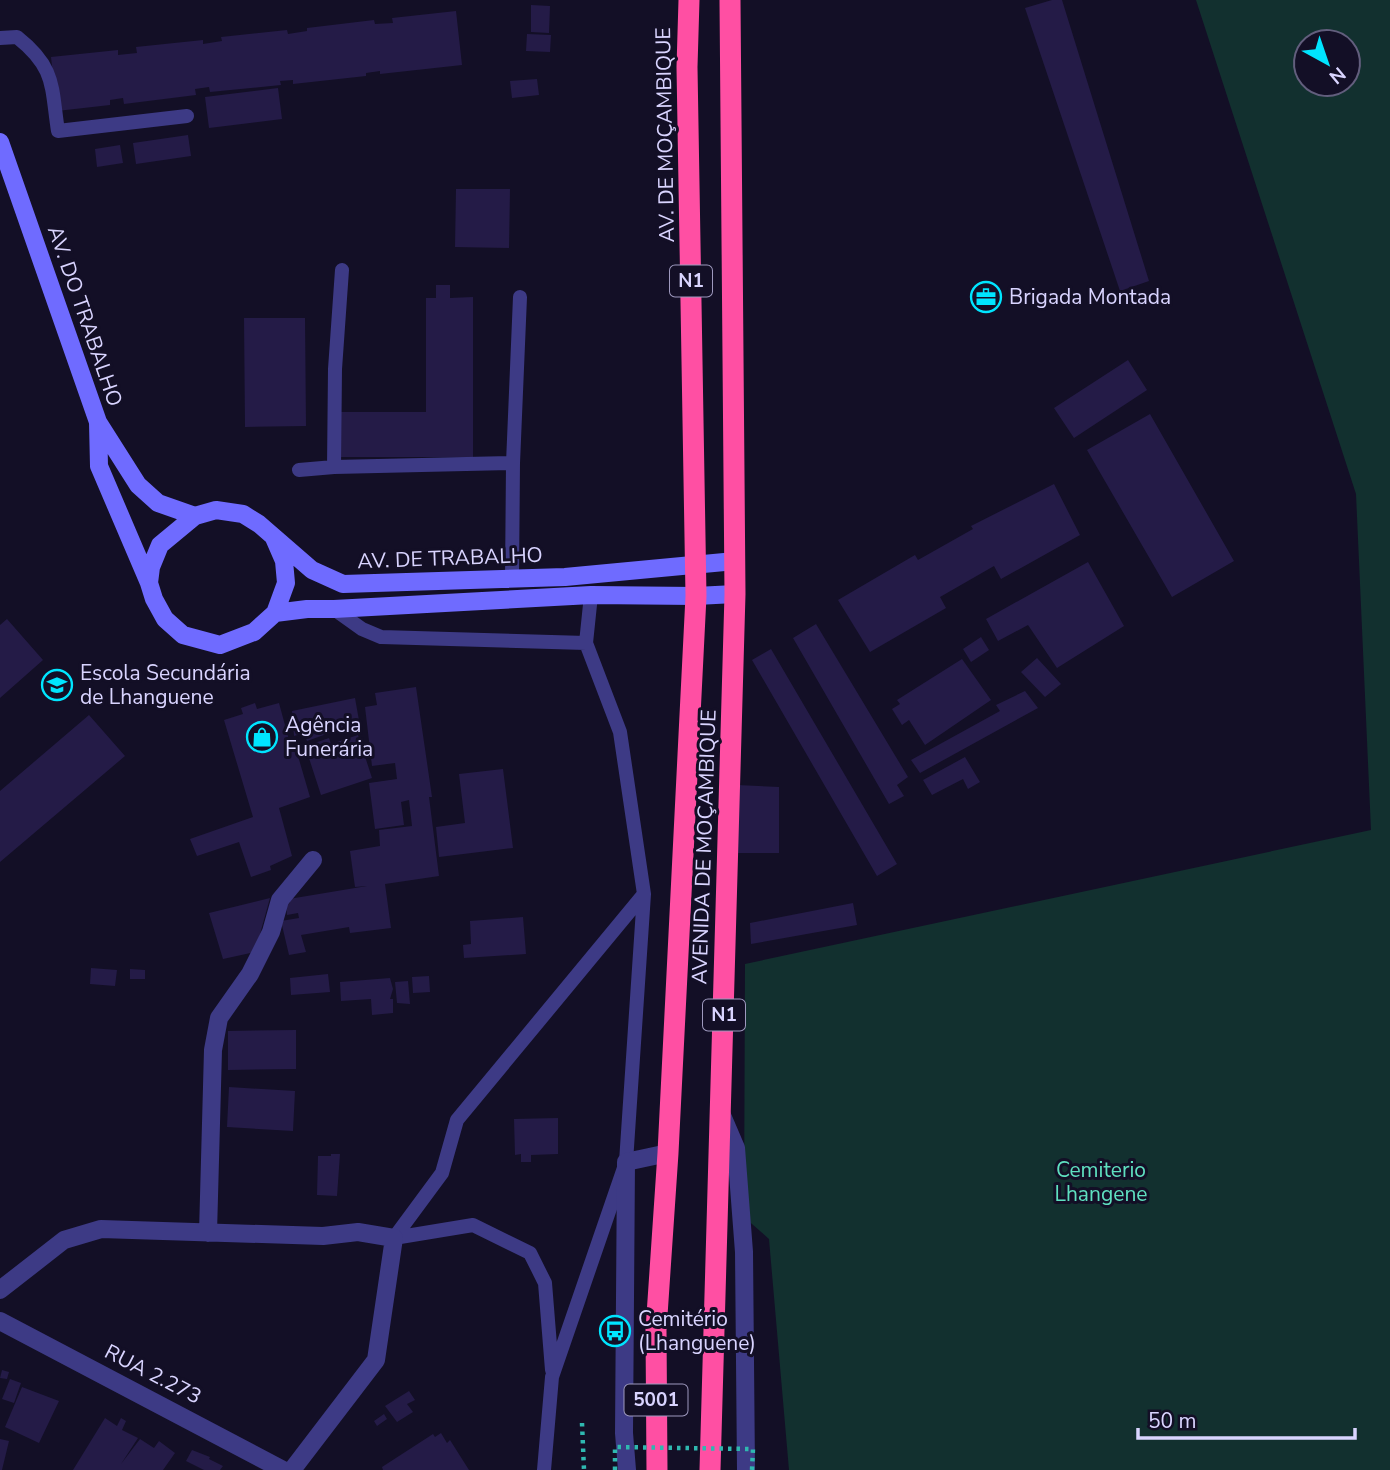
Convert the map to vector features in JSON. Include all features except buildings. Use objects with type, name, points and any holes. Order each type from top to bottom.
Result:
[{"type":"highway","name":"AV. DE MOÇAMBIQUE","points":[[688,0],[696,563]]},
{"type":"highway","name":"N1","points":[[730,0],[735,561]]},
{"type":"highway","name":"AVENIDA DE MOÇAMBIQUE","points":[[710,1470],[735,561]]},
{"type":"highway","name":"AVENIDA DE MOÇAMBIQUE","points":[[656,1330],[668,1153],[696,563]]},
{"type":"highway","name":"5001","points":[[656,1330],[657,1470]]},
{"type":"main road","name":"AV. DO TRABALHO","points":[[0,142],[98,422],[99,466],[149,583]]},
{"type":"main road","points":[[98,422],[138,485],[158,503],[195,516]]},
{"type":"main road","points":[[216,510],[243,514],[274,538],[284,561],[286,583],[275,613],[254,632],[220,645],[183,635],[165,619],[149,583],[151,567],[160,545],[195,516],[216,510]]},
{"type":"main road","name":"AV. DE TRABALHO","points":[[274,538],[312,570],[343,584],[565,576],[735,561]]},
{"type":"main road","points":[[275,613],[307,609],[591,595],[735,594]]},
{"type":"street","points":[[208,1233],[213,1050],[219,1018],[250,974],[271,932],[280,900],[313,860]]},
{"type":"street","points":[[721,1113],[736,1148],[744,1252],[746,1470]]},
{"type":"street","points":[[626,1470],[626,1161],[668,1153]]},
{"type":"street","points":[[0,1290],[64,1240],[101,1229],[323,1236],[358,1232],[394,1237],[376,1360],[292,1470]]},
{"type":"street","name":"RUA 2.273","points":[[0,1321],[284,1470]]},
{"type":"lane","points":[[0,38],[18,37],[37,53],[50,75],[58,131],[187,116]]},
{"type":"lane","points":[[334,467],[335,369],[342,270]]},
{"type":"lane","points":[[512,579],[513,464],[520,297]]},
{"type":"lane","points":[[299,470],[513,464]]},
{"type":"lane","points":[[552,1377],[626,1161],[644,894],[620,732],[586,643],[591,595]]},
{"type":"lane","points":[[334,609],[362,629],[381,637],[586,643]]},
{"type":"lane","points":[[394,1237],[442,1172],[457,1120],[644,894]]},
{"type":"lane","points":[[394,1237],[473,1225],[530,1253],[545,1283],[552,1377],[544,1470]]},
{"type":"path","points":[[582,1423],[584,1470]]},
{"type":"path","points":[[615,1470],[615,1447],[753,1449],[752,1470]]},
{"type":"green space","name":"Cemiterio Lhangene","points":[[1196,0],[1390,0],[1390,1470],[789,1470],[769,1239],[744,1217],[745,964],[1371,830],[1356,494]]},
{"type":"place","name":"Brigada Montada","points":[[986,297]]},
{"type":"place","name":"Escola Secundária de Lhanguene","points":[[57,685]]},
{"type":"place","name":"Agência Funerária","points":[[262,737]]},
{"type":"place","name":"Cemitério (Lhanguene)","points":[[615,1331]]}]
